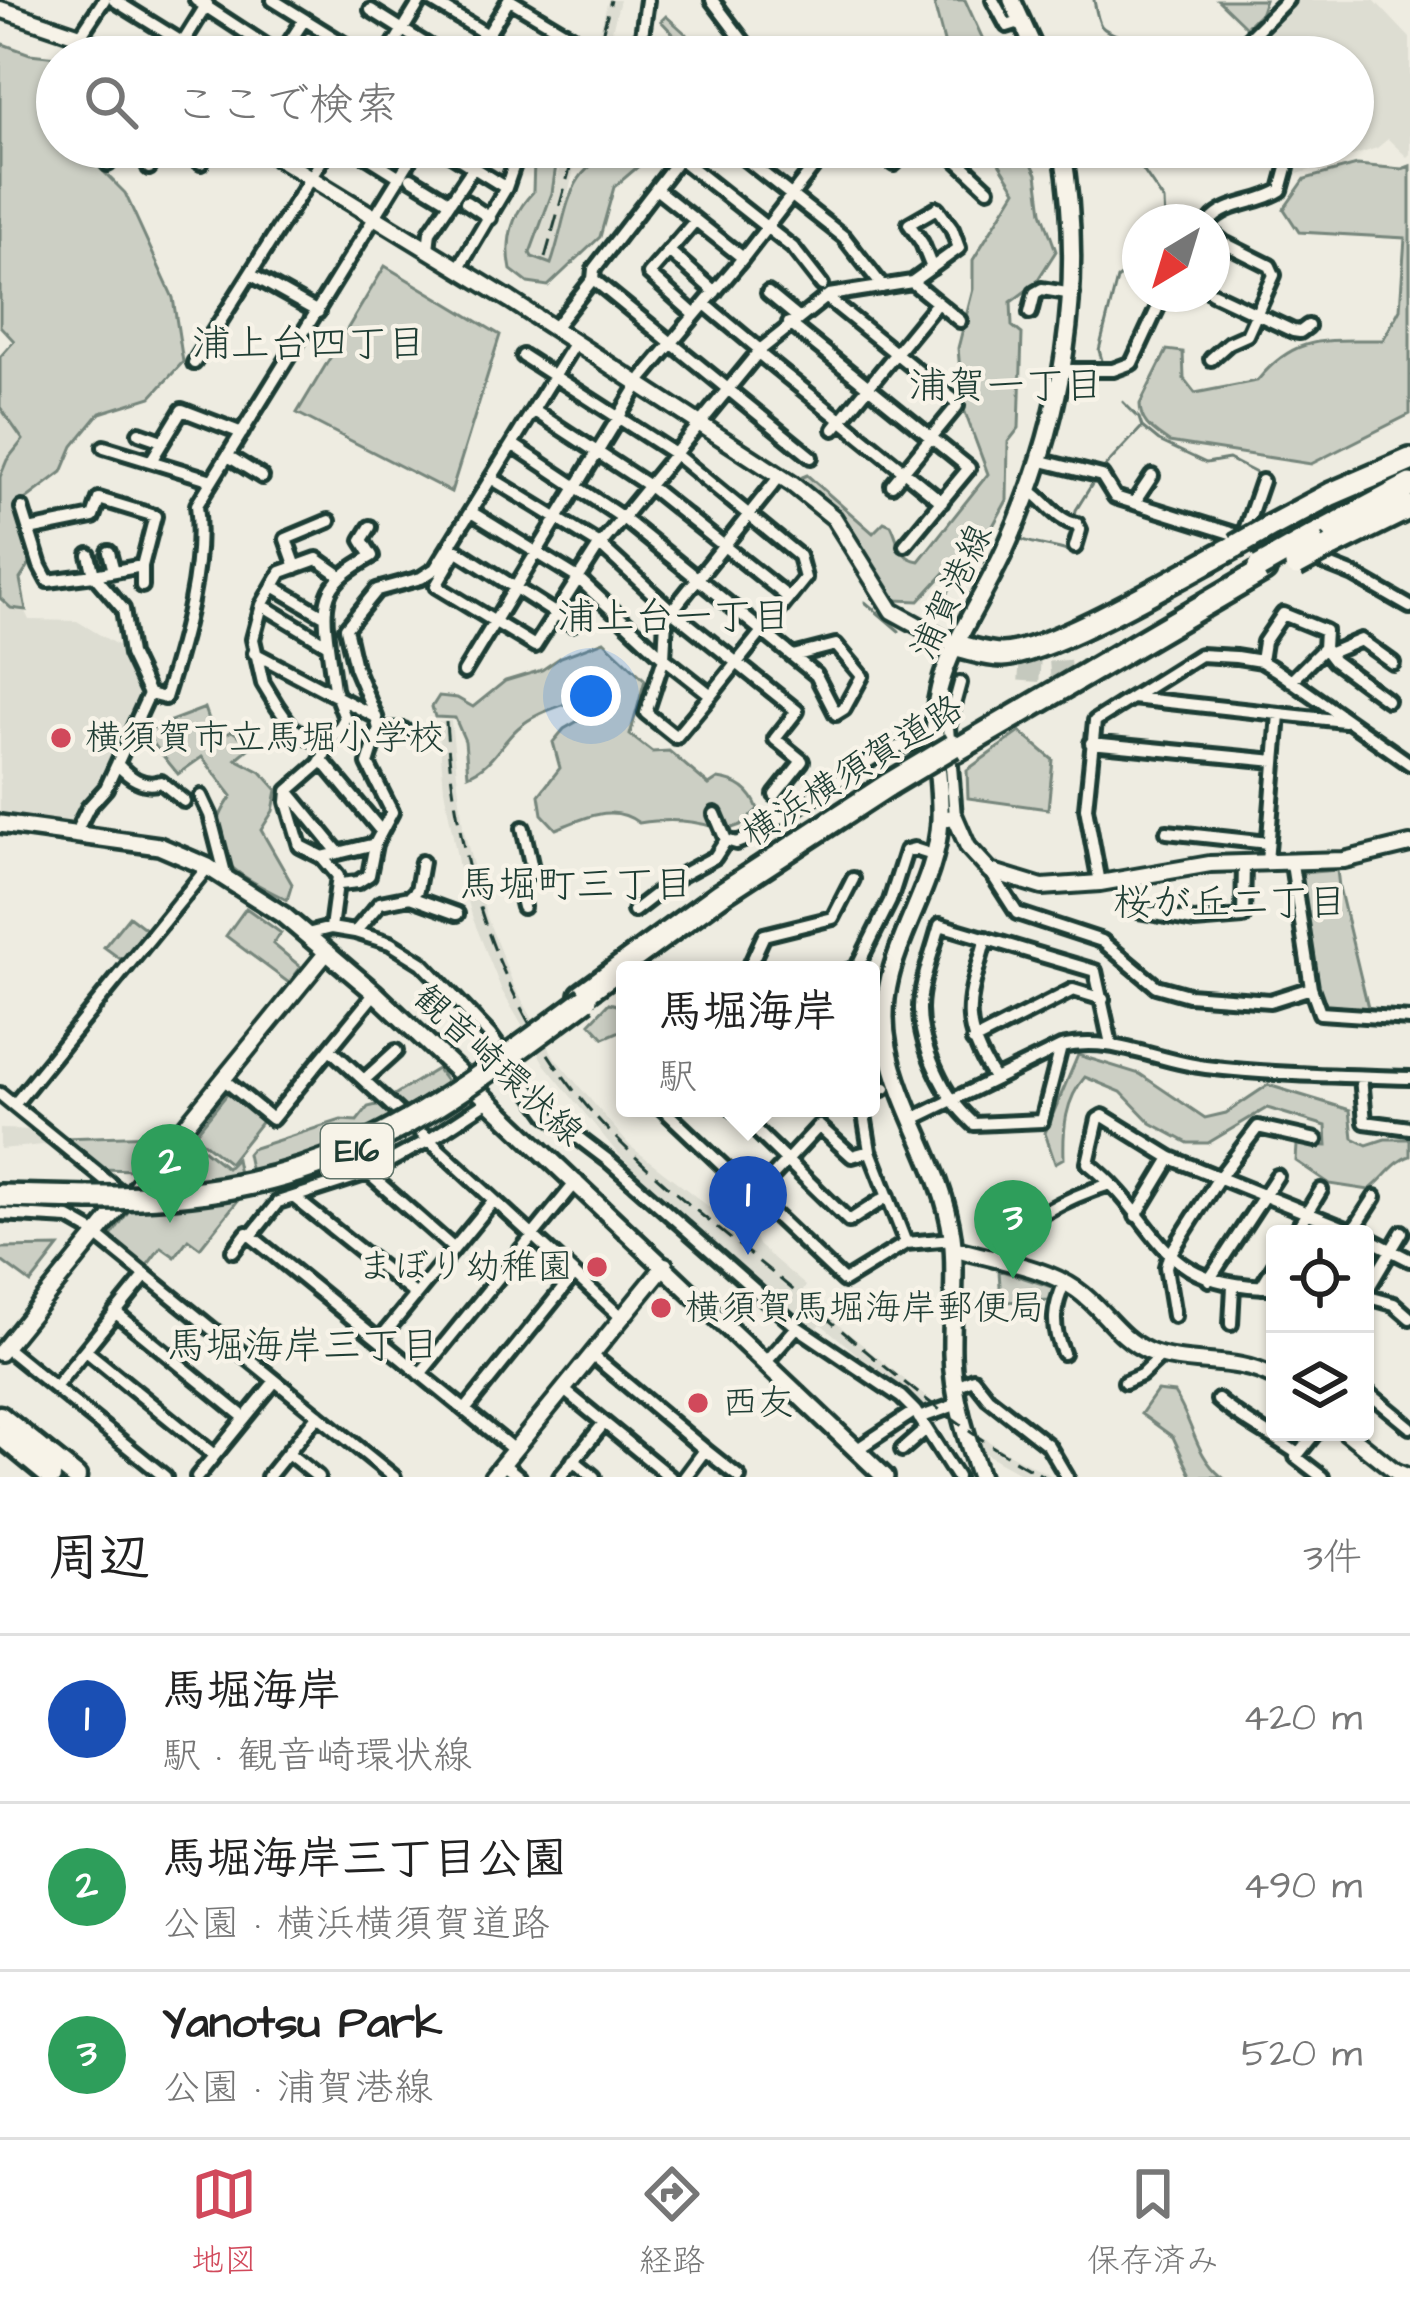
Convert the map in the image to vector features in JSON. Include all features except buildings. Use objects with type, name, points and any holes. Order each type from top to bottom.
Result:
[{"type":"highway","points":[[953,652],[1002,655],[1026,650],[1116,609],[1275,519],[1410,460]]},
{"type":"highway","name":"横浜横須賀道路","points":[[638,961],[947,745],[1410,489]]},
{"type":"highway","points":[[1134,658],[1296,565],[1320,542],[1410,507]]},
{"type":"highway","points":[[953,652],[1018,670]]},
{"type":"highway","name":"横浜横須賀道路","points":[[633,961],[721,894],[890,787]]},
{"type":"highway","name":"横浜横須賀道路","points":[[584,998],[616,974]]},
{"type":"highway","name":"横浜横須賀道路","points":[[0,1193],[88,1196],[220,1185],[336,1154],[446,1096],[616,976]]},
{"type":"highway","points":[[0,1416],[76,1477]]},
{"type":"highway","points":[[0,1435],[51,1477]]},
{"type":"main road","points":[[1012,0],[1029,36]]},
{"type":"main road","name":"浦賀港線","points":[[980,1477],[954,1387],[953,1244],[939,1181],[887,1044],[885,1002],[893,958],[947,818],[943,676],[989,585],[1042,461],[1063,370],[1073,294],[1072,213],[1065,168]]},
{"type":"main road","name":"観音崎環状線","points":[[0,824],[159,846],[226,877],[307,934],[577,1181],[859,1448],[882,1476]]},
{"type":"street","points":[[2,5],[80,36],[104,0]]},
{"type":"street","points":[[114,0],[172,36]]},
{"type":"street","points":[[273,0],[330,36]]},
{"type":"street","points":[[399,36],[421,0]]},
{"type":"street","points":[[488,34],[510,0],[570,36]]},
{"type":"street","points":[[642,36],[646,0]]},
{"type":"street","points":[[993,0],[1007,26],[1023,21]]},
{"type":"street","points":[[1269,19],[1275,0]]},
{"type":"street","points":[[1251,36],[1287,0]]},
{"type":"street","points":[[187,36],[204,2],[253,36]]},
{"type":"street","points":[[437,2],[491,36]]},
{"type":"street","points":[[716,2],[740,36]]},
{"type":"street","points":[[371,10],[413,36]]},
{"type":"street","points":[[294,36],[304,20]]},
{"type":"street","points":[[295,168],[640,382],[780,476],[834,518],[892,610],[953,652]]},
{"type":"street","points":[[194,363],[317,168]]},
{"type":"street","points":[[389,168],[449,201]]},
{"type":"street","points":[[149,694],[165,698],[183,642],[200,526],[197,505],[410,168]]},
{"type":"street","points":[[428,248],[430,232],[473,168],[506,188]]},
{"type":"street","points":[[458,268],[481,235],[512,168]]},
{"type":"street","points":[[554,328],[672,168]]},
{"type":"street","points":[[692,168],[793,248],[824,291],[955,401],[957,406],[892,484]]},
{"type":"street","points":[[758,168],[860,252],[883,287]]},
{"type":"street","points":[[464,672],[640,382],[813,168]]},
{"type":"street","points":[[966,168],[988,189]]},
{"type":"street","points":[[1230,209],[1281,190],[1287,168]]},
{"type":"street","points":[[656,189],[743,258]]},
{"type":"street","points":[[466,202],[490,218]]},
{"type":"street","points":[[575,342],[470,512],[436,586],[536,646],[601,545],[760,350],[824,291],[912,282],[932,268],[959,248],[937,208],[909,224],[932,268]]},
{"type":"street","points":[[695,220],[649,274],[695,315]]},
{"type":"street","points":[[467,225],[481,235]]},
{"type":"street","points":[[1211,358],[1247,335],[1274,275],[1270,266],[1230,246]]},
{"type":"street","points":[[669,251],[715,292]]},
{"type":"street","points":[[250,274],[318,312]]},
{"type":"street","points":[[593,279],[811,457]]},
{"type":"street","points":[[912,282],[960,321]]},
{"type":"street","points":[[1030,314],[1035,293],[1042,289],[1073,294]]},
{"type":"street","points":[[768,293],[868,388],[969,468],[905,545]]},
{"type":"street","points":[[1230,300],[1293,331],[1308,326]]},
{"type":"street","points":[[838,425],[937,303]]},
{"type":"street","points":[[705,304],[838,425],[942,502]]},
{"type":"street","points":[[1063,370],[1113,370],[1132,363],[1156,312]]},
{"type":"street","points":[[523,356],[675,454],[749,515],[800,556],[805,578],[676,737],[646,713],[664,658],[667,618],[672,611],[724,547],[749,515],[780,476]]},
{"type":"street","points":[[152,461],[182,410],[242,433]]},
{"type":"street","points":[[533,410],[649,486],[789,598]]},
{"type":"street","points":[[139,433],[162,441]]},
{"type":"street","points":[[512,444],[623,518],[816,675],[836,714],[844,709],[862,676],[836,645],[793,656]]},
{"type":"street","points":[[104,447],[212,480]]},
{"type":"street","points":[[228,456],[262,477]]},
{"type":"street","points":[[1042,461],[1098,475],[1115,497],[1240,541],[1332,565],[1410,608]]},
{"type":"street","points":[[1134,503],[1152,476]]},
{"type":"street","points":[[491,478],[601,545],[672,611],[796,711],[775,739],[802,761],[776,795]]},
{"type":"street","points":[[1240,541],[1262,482]]},
{"type":"street","points":[[1030,491],[1080,530],[1075,547]]},
{"type":"street","points":[[28,530],[93,517],[99,499],[155,516],[142,566],[142,586]]},
{"type":"street","points":[[1255,503],[1275,519]]},
{"type":"street","points":[[22,508],[49,581],[142,566]]},
{"type":"street","points":[[470,512],[578,578],[664,658],[711,694]]},
{"type":"street","points":[[296,567],[286,539],[328,521]]},
{"type":"street","points":[[340,884],[322,857],[300,847],[287,802],[288,791],[326,753],[344,718],[324,616],[328,592],[341,576],[372,556],[362,540],[370,527]]},
{"type":"street","points":[[453,548],[572,624]]},
{"type":"street","points":[[340,884],[369,875],[375,844],[392,812],[368,764],[377,723],[346,628],[377,590],[430,574],[453,548]]},
{"type":"street","points":[[110,552],[114,571]]},
{"type":"street","points":[[75,834],[88,808],[106,788],[149,694],[130,653],[123,609],[94,575],[89,555]]},
{"type":"street","points":[[341,576],[317,559],[281,572],[254,628],[254,653],[263,683],[293,729],[326,753],[381,831]]},
{"type":"street","points":[[273,586],[324,616]]},
{"type":"street","points":[[262,605],[328,645]]},
{"type":"street","points":[[1261,661],[1264,641],[1283,614],[1325,631],[1327,651],[1334,661],[1387,700]]},
{"type":"street","points":[[1291,681],[1327,651],[1361,640],[1394,663]]},
{"type":"street","points":[[254,653],[377,723],[404,730]]},
{"type":"street","points":[[1100,884],[1086,808],[1095,721],[1200,655],[1261,661],[1410,764]]},
{"type":"street","points":[[960,683],[948,727],[947,818],[1017,913],[1102,941],[1156,986],[1188,995],[1270,1001],[1311,988]]},
{"type":"street","points":[[1132,698],[1348,722]]},
{"type":"street","points":[[1267,862],[1279,714]]},
{"type":"street","points":[[1091,743],[1274,761]]},
{"type":"street","points":[[725,840],[736,843],[749,838],[886,750],[947,745]]},
{"type":"street","points":[[117,764],[132,779],[151,785],[161,782],[184,801]]},
{"type":"street","points":[[288,791],[338,852]]},
{"type":"street","points":[[201,796],[226,877]]},
{"type":"street","points":[[715,814],[725,840]]},
{"type":"street","points":[[523,828],[533,874],[516,878],[523,907]]},
{"type":"street","points":[[1167,832],[1268,843]]},
{"type":"street","points":[[634,911],[674,877],[715,857],[725,840]]},
{"type":"street","points":[[322,857],[375,844]]},
{"type":"street","points":[[990,871],[1042,886],[1100,884],[1210,864],[1344,860],[1410,844]]},
{"type":"street","points":[[860,961],[890,901],[905,851],[914,848],[933,855]]},
{"type":"street","points":[[410,897],[417,890],[422,862]]},
{"type":"street","points":[[1125,879],[1138,911],[1194,921],[1243,917],[1244,864]]},
{"type":"street","points":[[1292,864],[1311,988],[1320,1013],[1410,1019]]},
{"type":"street","points":[[14,1105],[208,867]]},
{"type":"street","points":[[753,961],[764,935],[833,918],[853,879]]},
{"type":"street","points":[[331,928],[340,884]]},
{"type":"street","points":[[356,932],[380,903],[410,897],[457,914]]},
{"type":"street","points":[[1061,1047],[1042,1121],[974,1124],[950,1101],[922,1042],[919,999],[940,925],[1095,971],[1111,1043]]},
{"type":"street","points":[[307,934],[331,928],[356,932],[390,943],[422,963],[490,1035],[547,1114],[609,1161],[797,1327],[882,1383],[920,1419],[957,1477]]},
{"type":"street","points":[[986,938],[969,1003],[973,1041],[994,1078]]},
{"type":"street","points":[[165,1477],[3,1350],[327,952]]},
{"type":"street","points":[[973,1041],[1073,990],[1103,999]]},
{"type":"street","points":[[224,1079],[272,1120],[375,993]]},
{"type":"street","points":[[913,1119],[1061,1047],[1111,1043],[1204,1067],[1410,1078]]},
{"type":"street","points":[[330,1048],[622,1318]]},
{"type":"street","points":[[364,1080],[396,1051]]},
{"type":"street","points":[[1361,1077],[1365,1122],[1410,1128]]},
{"type":"street","points":[[880,1090],[885,1088]]},
{"type":"street","points":[[0,1094],[127,1197]]},
{"type":"street","points":[[251,1236],[278,1202],[368,1173],[490,1100]]},
{"type":"street","points":[[1266,1287],[1209,1280],[1169,1256],[1088,1163],[1098,1119],[1103,1116],[1171,1158],[1334,1225]]},
{"type":"street","points":[[671,1117],[844,1281],[906,1243],[953,1244],[1065,1282],[1101,1310],[1126,1338],[1162,1355],[1227,1361],[1266,1375]]},
{"type":"street","points":[[742,1117],[849,1221],[888,1196]]},
{"type":"street","points":[[864,1117],[870,1151],[906,1243]]},
{"type":"street","points":[[754,1196],[819,1126],[852,1156],[870,1151]]},
{"type":"street","points":[[1174,1316],[1166,1267],[1169,1256],[1258,1127],[1316,1140]]},
{"type":"street","points":[[1136,1216],[1171,1158]]},
{"type":"street","points":[[368,1173],[454,1249]]},
{"type":"street","points":[[1209,1280],[1277,1177]]},
{"type":"street","points":[[420,1373],[577,1181]]},
{"type":"street","points":[[994,1260],[998,1247],[1041,1216],[1075,1195],[1110,1184]]},
{"type":"street","points":[[1300,1225],[1322,1190]]},
{"type":"street","points":[[1362,1225],[1376,1197]]},
{"type":"street","points":[[296,1198],[416,1295]]},
{"type":"street","points":[[379,1340],[494,1200]]},
{"type":"street","points":[[0,1214],[69,1218],[96,1235],[394,1477]]},
{"type":"street","points":[[1374,1280],[1402,1232]]},
{"type":"street","points":[[232,1251],[248,1233],[514,1450]]},
{"type":"street","points":[[1374,1242],[1410,1260]]},
{"type":"street","points":[[492,1477],[665,1265]]},
{"type":"street","points":[[465,1410],[574,1274]]},
{"type":"street","points":[[55,1387],[146,1275]]},
{"type":"street","points":[[1261,1287],[1266,1279]]},
{"type":"street","points":[[1063,1353],[1053,1331],[1057,1298],[1065,1282]]},
{"type":"street","points":[[1231,1324],[1233,1286]]},
{"type":"street","points":[[1374,1298],[1394,1304],[1410,1318]]},
{"type":"street","points":[[116,1312],[245,1418]]},
{"type":"street","points":[[767,1361],[797,1327]]},
{"type":"street","points":[[85,1350],[214,1455]]},
{"type":"street","points":[[592,1355],[739,1477]]},
{"type":"street","points":[[1125,1382],[1141,1375],[1162,1355]]},
{"type":"street","points":[[954,1387],[973,1379],[988,1398],[1048,1445],[1067,1477]]},
{"type":"street","points":[[196,1477],[275,1381]]},
{"type":"street","points":[[563,1389],[670,1477]]},
{"type":"street","points":[[1374,1397],[1410,1426]]},
{"type":"street","points":[[1218,1400],[1298,1454]]},
{"type":"street","points":[[859,1448],[958,1404]]},
{"type":"street","points":[[268,1477],[318,1415]]},
{"type":"street","points":[[902,1450],[920,1419]]},
{"type":"street","points":[[560,1477],[604,1423]]},
{"type":"street","points":[[1309,1441],[1296,1457],[1322,1477]]},
{"type":"street","points":[[1357,1441],[1398,1475]]},
{"type":"street","points":[[685,1477],[705,1450]]},
{"type":"street","points":[[288,1453],[318,1477]]},
{"type":"street","points":[[574,1460],[594,1477]]},
{"type":"street","points":[[503,1464],[519,1477]]},
{"type":"shaded area","points":[[608,0],[620,0],[611,36],[599,36]]},
{"type":"shaded area","points":[[933,0],[965,0],[981,36],[942,36]]},
{"type":"shaded area","points":[[1218,0],[1265,0],[1261,12],[1246,27]]},
{"type":"shaded area","points":[[1292,0],[1374,0],[1410,38],[1410,154],[1407,157],[1388,139],[1374,149],[1374,36],[1261,36]]},
{"type":"shaded area","points":[[666,16],[687,36],[675,36],[661,21]]},
{"type":"shaded area","points":[[0,43],[36,55],[36,168],[100,168],[125,193],[173,298],[183,362],[151,397],[100,413],[73,446],[62,472],[14,508],[31,562],[20,579],[26,610],[11,608],[0,598],[0,477],[23,440],[0,407],[0,357],[14,341],[0,326]]},
{"type":"shaded area","points":[[1410,166],[1410,414],[1311,464],[1169,442],[1145,422],[1140,404],[1167,350],[1183,352],[1184,379],[1195,393],[1257,381],[1271,365],[1299,347],[1383,340],[1400,309],[1405,238],[1299,232],[1284,209],[1305,179],[1346,168]]},
{"type":"shaded area","points":[[534,168],[556,168],[552,193],[530,253],[551,264],[579,178],[588,168],[636,168],[614,187],[600,237],[548,286],[528,283],[511,270],[512,228],[533,192]]},
{"type":"shaded area","points":[[560,168],[574,168],[552,264],[530,253]]},
{"type":"shaded area","points":[[1002,168],[1034,168],[1056,251],[1035,284],[1011,302],[1012,326],[1022,334],[1019,428],[1008,442],[1007,500],[981,548],[965,564],[951,566],[919,601],[895,600],[848,524],[801,483],[802,477],[807,475],[873,533],[884,522],[891,525],[903,552],[919,561],[988,474],[963,407],[958,348],[973,289],[973,260],[1016,190]]},
{"type":"shaded area","points":[[1290,168],[1316,168],[1292,176]]},
{"type":"shaded area","points":[[385,266],[500,335],[451,492],[297,413]]},
{"type":"shaded area","points":[[0,387],[39,410],[14,475],[0,554]]},
{"type":"shaded area","name":"横須賀市立馬堀小学校","points":[[20,601],[29,620],[77,621],[122,648],[139,677],[140,693],[104,784],[69,825],[0,816],[0,603]]},
{"type":"shaded area","points":[[604,641],[645,680],[630,735],[652,752],[669,751],[709,785],[718,779],[743,788],[758,809],[741,825],[724,831],[682,821],[639,823],[608,813],[556,829],[542,814],[539,795],[560,768],[553,742],[583,718],[584,710],[571,702],[524,723],[489,761],[468,775],[465,741],[455,718],[435,717],[432,707],[439,696],[457,698],[473,707],[505,681],[542,670],[561,657]]},
{"type":"shaded area","points":[[205,708],[216,739],[232,731],[253,745],[236,759],[261,772],[277,790],[273,811],[261,830],[292,884],[287,900],[238,872],[218,848],[220,816],[232,796],[202,757],[178,774],[151,741],[147,730]]},
{"type":"shaded area","points":[[451,721],[463,827],[486,915],[514,986],[555,1058],[630,1146],[755,1238],[806,1286],[801,1294],[933,1403],[925,1411],[821,1324],[812,1332],[737,1269],[620,1156],[545,1065],[502,991],[460,873],[444,789],[438,722]]},
{"type":"shaded area","points":[[1020,732],[1053,760],[1048,809],[968,798],[967,770]]},
{"type":"shaded area","points":[[1337,870],[1369,1012],[1322,1006],[1308,944],[1301,873]]},
{"type":"shaded area","points":[[246,908],[281,933],[273,944],[301,967],[289,983],[226,936]]},
{"type":"shaded area","points":[[129,916],[146,929],[123,961],[104,947]]},
{"type":"shaded area","points":[[609,1003],[616,1005],[616,1033],[604,1038],[590,1023]]},
{"type":"shaded area","points":[[1078,1055],[1140,1074],[1205,1118],[1226,1113],[1268,1085],[1350,1110],[1353,1138],[1367,1145],[1410,1139],[1410,1156],[1369,1190],[1330,1184],[1296,1161],[1297,1145],[1327,1146],[1326,1126],[1267,1108],[1208,1143],[1188,1143],[1151,1123],[1121,1092],[1085,1077],[1067,1115],[1064,1158],[1055,1163],[1045,1133]]},
{"type":"shaded area","points":[[437,1069],[463,1103],[424,1127],[391,1097]]},
{"type":"shaded area","points":[[228,1093],[263,1120],[229,1163],[194,1135]]},
{"type":"shaded area","points":[[381,1104],[411,1134],[363,1157],[255,1192],[247,1154],[251,1149],[341,1120],[357,1121],[368,1107]]},
{"type":"shaded area","points":[[0,1129],[38,1130],[54,1144],[0,1149]]},
{"type":"shaded area","points":[[156,1135],[162,1140],[137,1170],[99,1169],[59,1138]]},
{"type":"shaded area","points":[[194,1142],[227,1168],[236,1159],[243,1194],[195,1203],[134,1206],[164,1169],[173,1168]]},
{"type":"shaded area","points":[[239,1199],[200,1248],[188,1239],[175,1257],[161,1247],[146,1267],[110,1238],[130,1209]]},
{"type":"shaded area","points":[[59,1247],[31,1283],[0,1260],[0,1248]]},
{"type":"shaded area","points":[[999,1270],[1055,1288],[1052,1300],[1001,1302]]},
{"type":"shaded area","points":[[1157,1391],[1174,1393],[1200,1449],[1222,1477],[1192,1477],[1173,1437],[1141,1414]]},
{"type":"shaded area","points":[[976,1433],[1054,1477],[1027,1477],[998,1461],[979,1449]]},
{"type":"waterway","points":[[1094,0],[1102,27],[1119,36]]},
{"type":"waterway","points":[[1141,168],[1164,204]]},
{"type":"waterway","points":[[1103,364],[1099,350],[1117,279],[1122,275]]},
{"type":"waterway","points":[[1123,402],[1159,441],[1206,463],[1229,459],[1260,475]]},
{"type":"waterway","points":[[1099,473],[1142,427]]},
{"type":"waterway","points":[[1074,520],[1094,481]]},
{"type":"waterway","points":[[1019,538],[1067,551],[1073,529]]},
{"type":"waterway","points":[[944,604],[954,577],[983,562]]},
{"type":"waterway","points":[[865,602],[899,631]]},
{"type":"tunnel","points":[[1019,670],[1099,668]]},
{"type":"railway","points":[[602,36],[611,0]]},
{"type":"railway","points":[[545,258],[570,168]]},
{"type":"railway","points":[[446,722],[461,835],[492,943],[514,995],[574,1090],[656,1176],[887,1368],[979,1437],[1045,1477]]},
{"type":"place","name":"横須賀市立馬堀小学校","points":[[61,738]]},
{"type":"place","name":"馬堀海岸三丁目公園","points":[[170,1223]]},
{"type":"place","name":"馬堀海岸","points":[[748,1255]]},
{"type":"place","name":"まぼり幼稚園","points":[[597,1267]]},
{"type":"place","name":"Yanotsu Park","points":[[1013,1279]]},
{"type":"place","name":"横須賀馬堀海岸郵便局","points":[[661,1308]]},
{"type":"place","name":"西友","points":[[698,1403]]},
{"type":"district","name":"浦上台四丁目","points":[[309,345]]},
{"type":"district","name":"浦賀一丁目","points":[[1006,387]]},
{"type":"district","name":"浦上台一丁目","points":[[674,618]]},
{"type":"district","name":"馬堀町三丁目","points":[[576,886]]},
{"type":"district","name":"桜が丘二丁目","points":[[1230,904]]},
{"type":"district","name":"馬堀海岸三丁目","points":[[303,1347]]}]
